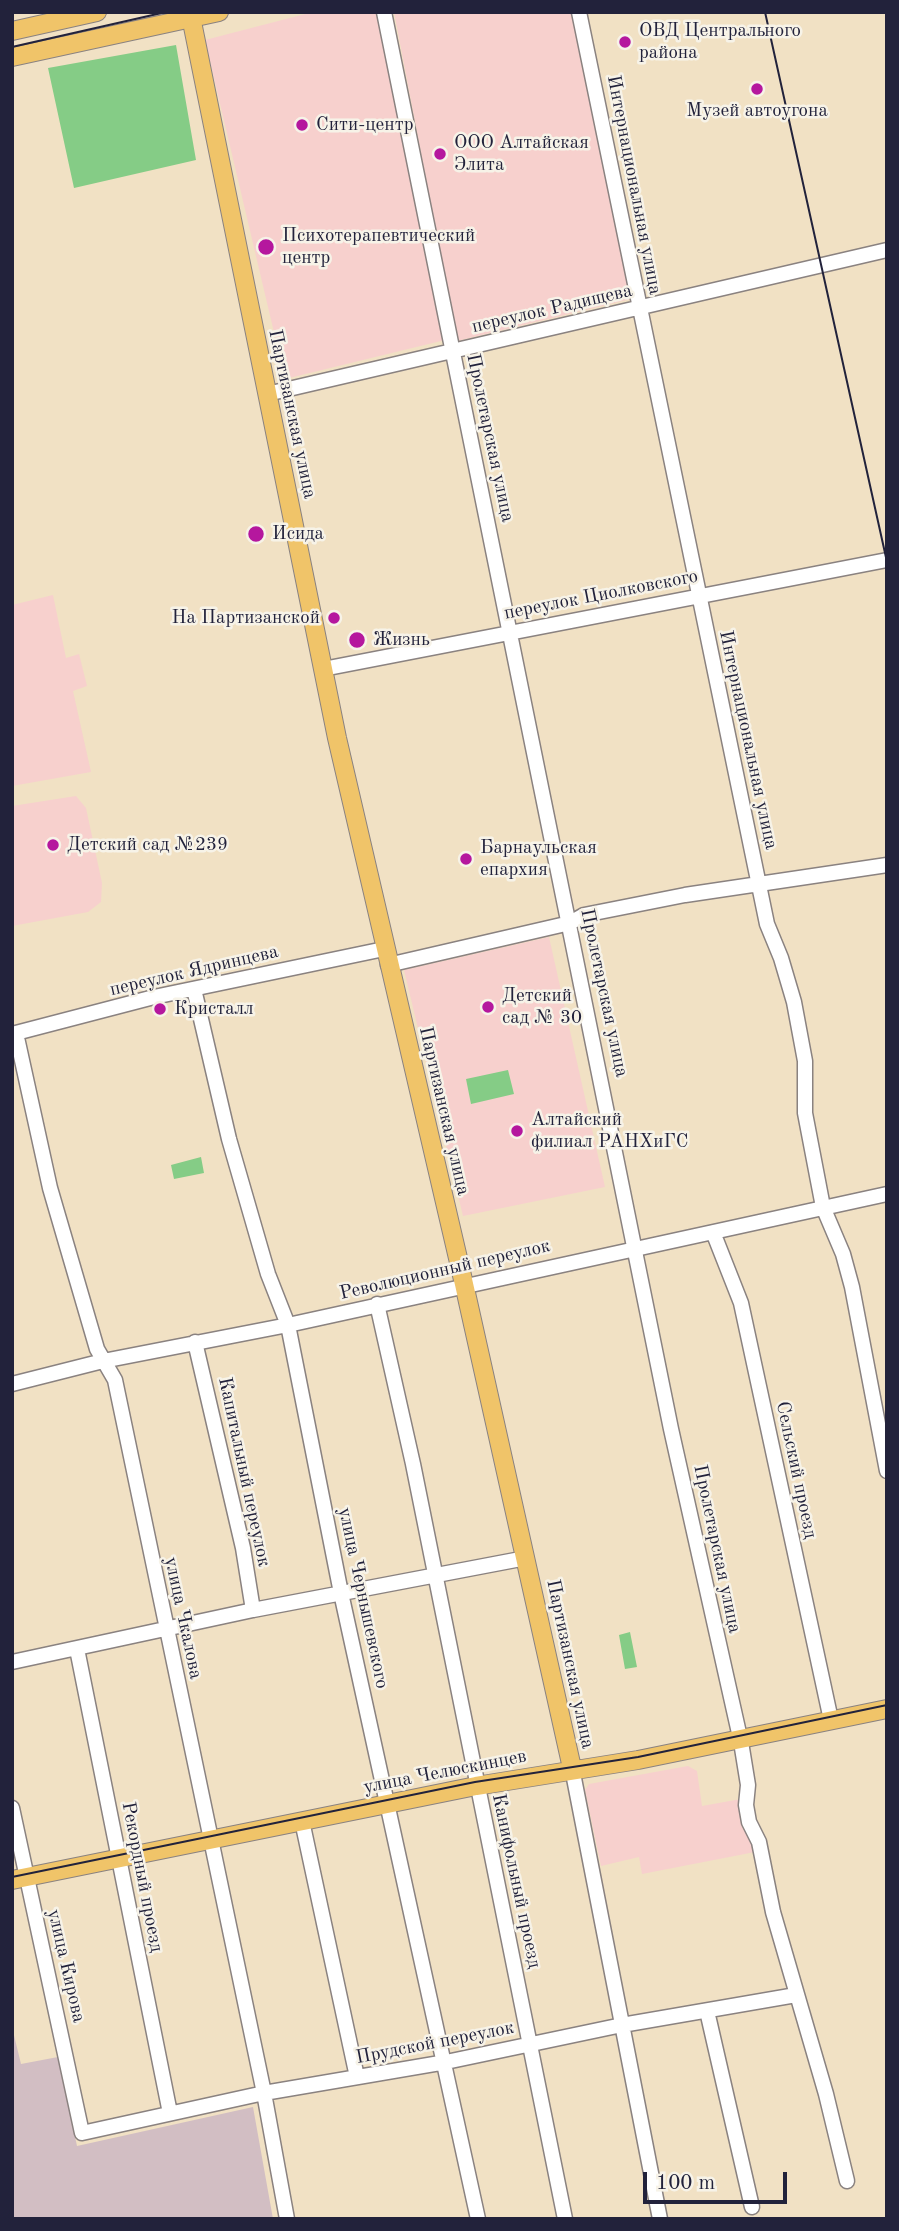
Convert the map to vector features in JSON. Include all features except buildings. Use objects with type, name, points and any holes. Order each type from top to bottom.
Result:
[{"type":"main road","points":[[12,32],[97,12]]},
{"type":"main road","points":[[12,57],[190,15],[219,12]]},
{"type":"main road","name":"Партизанская улица","points":[[190,15],[323,668],[386,957],[464,1284],[572,1768]]},
{"type":"main road","name":"улица Челюскинцев","points":[[19,1878],[476,1786],[572,1768],[638,1760],[887,1709]]},
{"type":"street","name":"Пролетарская улица","points":[[384,12],[671,1429],[740,1739],[748,1785],[746,1805],[749,1822],[759,1842],[773,1912],[826,2094],[847,2181]]},
{"type":"street","name":"Интернациональная улица","points":[[579,12],[758,883],[767,924],[781,958],[793,1002],[805,1060],[804,1113],[823,1207],[843,1254],[852,1287],[887,1471]]},
{"type":"street","name":"переулок Радищева","points":[[267,394],[887,250]]},
{"type":"street","name":"переулок Циолковского","points":[[323,668],[887,560]]},
{"type":"street","name":"переулок Ядринцева","points":[[14,1034],[194,989],[570,923],[584,915],[758,883],[774,884],[887,865]]},
{"type":"street","name":"улица Чернышевского","points":[[194,989],[229,1139],[268,1274],[288,1325],[341,1593],[446,2062],[478,2219]]},
{"type":"street","name":"улица Чкалова","points":[[14,1034],[50,1188],[103,1361],[115,1380],[165,1628],[212,1839],[287,2219]]},
{"type":"street","name":"Революционный переулок","points":[[12,1384],[103,1361],[288,1325],[464,1284],[887,1194]]},
{"type":"street","name":"Сельский проезд","points":[[713,1232],[741,1303],[831,1720]]},
{"type":"street","name":"Канифольный проезд","points":[[377,1304],[413,1464],[476,1786],[532,2044],[565,2219]]},
{"type":"street","name":"Капитальный переулок","points":[[195,1342],[243,1548],[253,1610]]},
{"type":"street","points":[[12,1662],[253,1610],[526,1558]]},
{"type":"street","name":"Рекордный проезд","points":[[77,1648],[170,2113]]},
{"type":"street","name":"Партизанская улица","points":[[572,1768],[660,2219]]},
{"type":"street","name":"улица Кирова","points":[[12,1808],[19,1878],[75,2086],[82,2133]]},
{"type":"street","points":[[302,1821],[357,2077]]},
{"type":"street","name":"Прудской переулок","points":[[82,2133],[264,2093],[446,2062],[622,2025],[796,1995]]},
{"type":"street","points":[[707,2011],[752,2207]]},
{"type":"shaded area","points":[[313,12],[379,12],[445,340],[285,379],[205,40]]},
{"type":"shaded area","points":[[394,12],[571,12],[631,299],[457,341]]},
{"type":"shaded area","points":[[53,595],[66,658],[79,654],[87,686],[73,691],[91,772],[12,786],[12,605]]},
{"type":"shaded area","name":"Детский сад №239","points":[[76,796],[86,808],[102,883],[101,902],[88,912],[12,926],[12,806]]},
{"type":"shaded area","points":[[549,937],[605,1187],[463,1216],[404,970]]},
{"type":"shaded area","points":[[688,1766],[697,1771],[702,1806],[741,1799],[755,1852],[642,1874],[639,1857],[601,1866],[585,1790],[589,1784]]},
{"type":"shaded area","points":[[12,2027],[21,2064],[58,2057],[77,2146],[253,2107],[273,2219],[12,2219]]},
{"type":"green space","points":[[176,45],[196,160],[74,188],[48,68]]},
{"type":"green space","points":[[508,1070],[514,1094],[471,1104],[466,1079]]},
{"type":"green space","points":[[201,1157],[204,1173],[174,1179],[171,1165]]},
{"type":"green space","points":[[630,1632],[637,1667],[625,1669],[619,1635]]},
{"type":"tram line","points":[[12,47],[166,12]]},
{"type":"tram line","points":[[765,12],[887,562]]},
{"type":"tram line","points":[[12,1877],[475,1782],[638,1757],[887,1705]]},
{"type":"place","name":"ОВД Центрального района","points":[[625,42]]},
{"type":"place","name":"Музей автоугона","points":[[757,89]]},
{"type":"place","name":"Сити-центр","points":[[302,125]]},
{"type":"place","name":"ООО Алтайская Элита","points":[[440,154]]},
{"type":"place","name":"Психотерапевтический центр","points":[[266,247]]},
{"type":"place","name":"Исида","points":[[256,534]]},
{"type":"place","name":"На Партизанской","points":[[334,618]]},
{"type":"place","name":"Жизнь","points":[[357,640]]},
{"type":"place","name":"Детский сад №239","points":[[53,845]]},
{"type":"place","name":"Барнаульская епархия","points":[[466,859]]},
{"type":"place","name":"Детский сад № 30","points":[[488,1007]]},
{"type":"place","name":"Кристалл","points":[[160,1009]]},
{"type":"place","name":"Алтайский филиал РАНХиГС","points":[[517,1131]]}]
